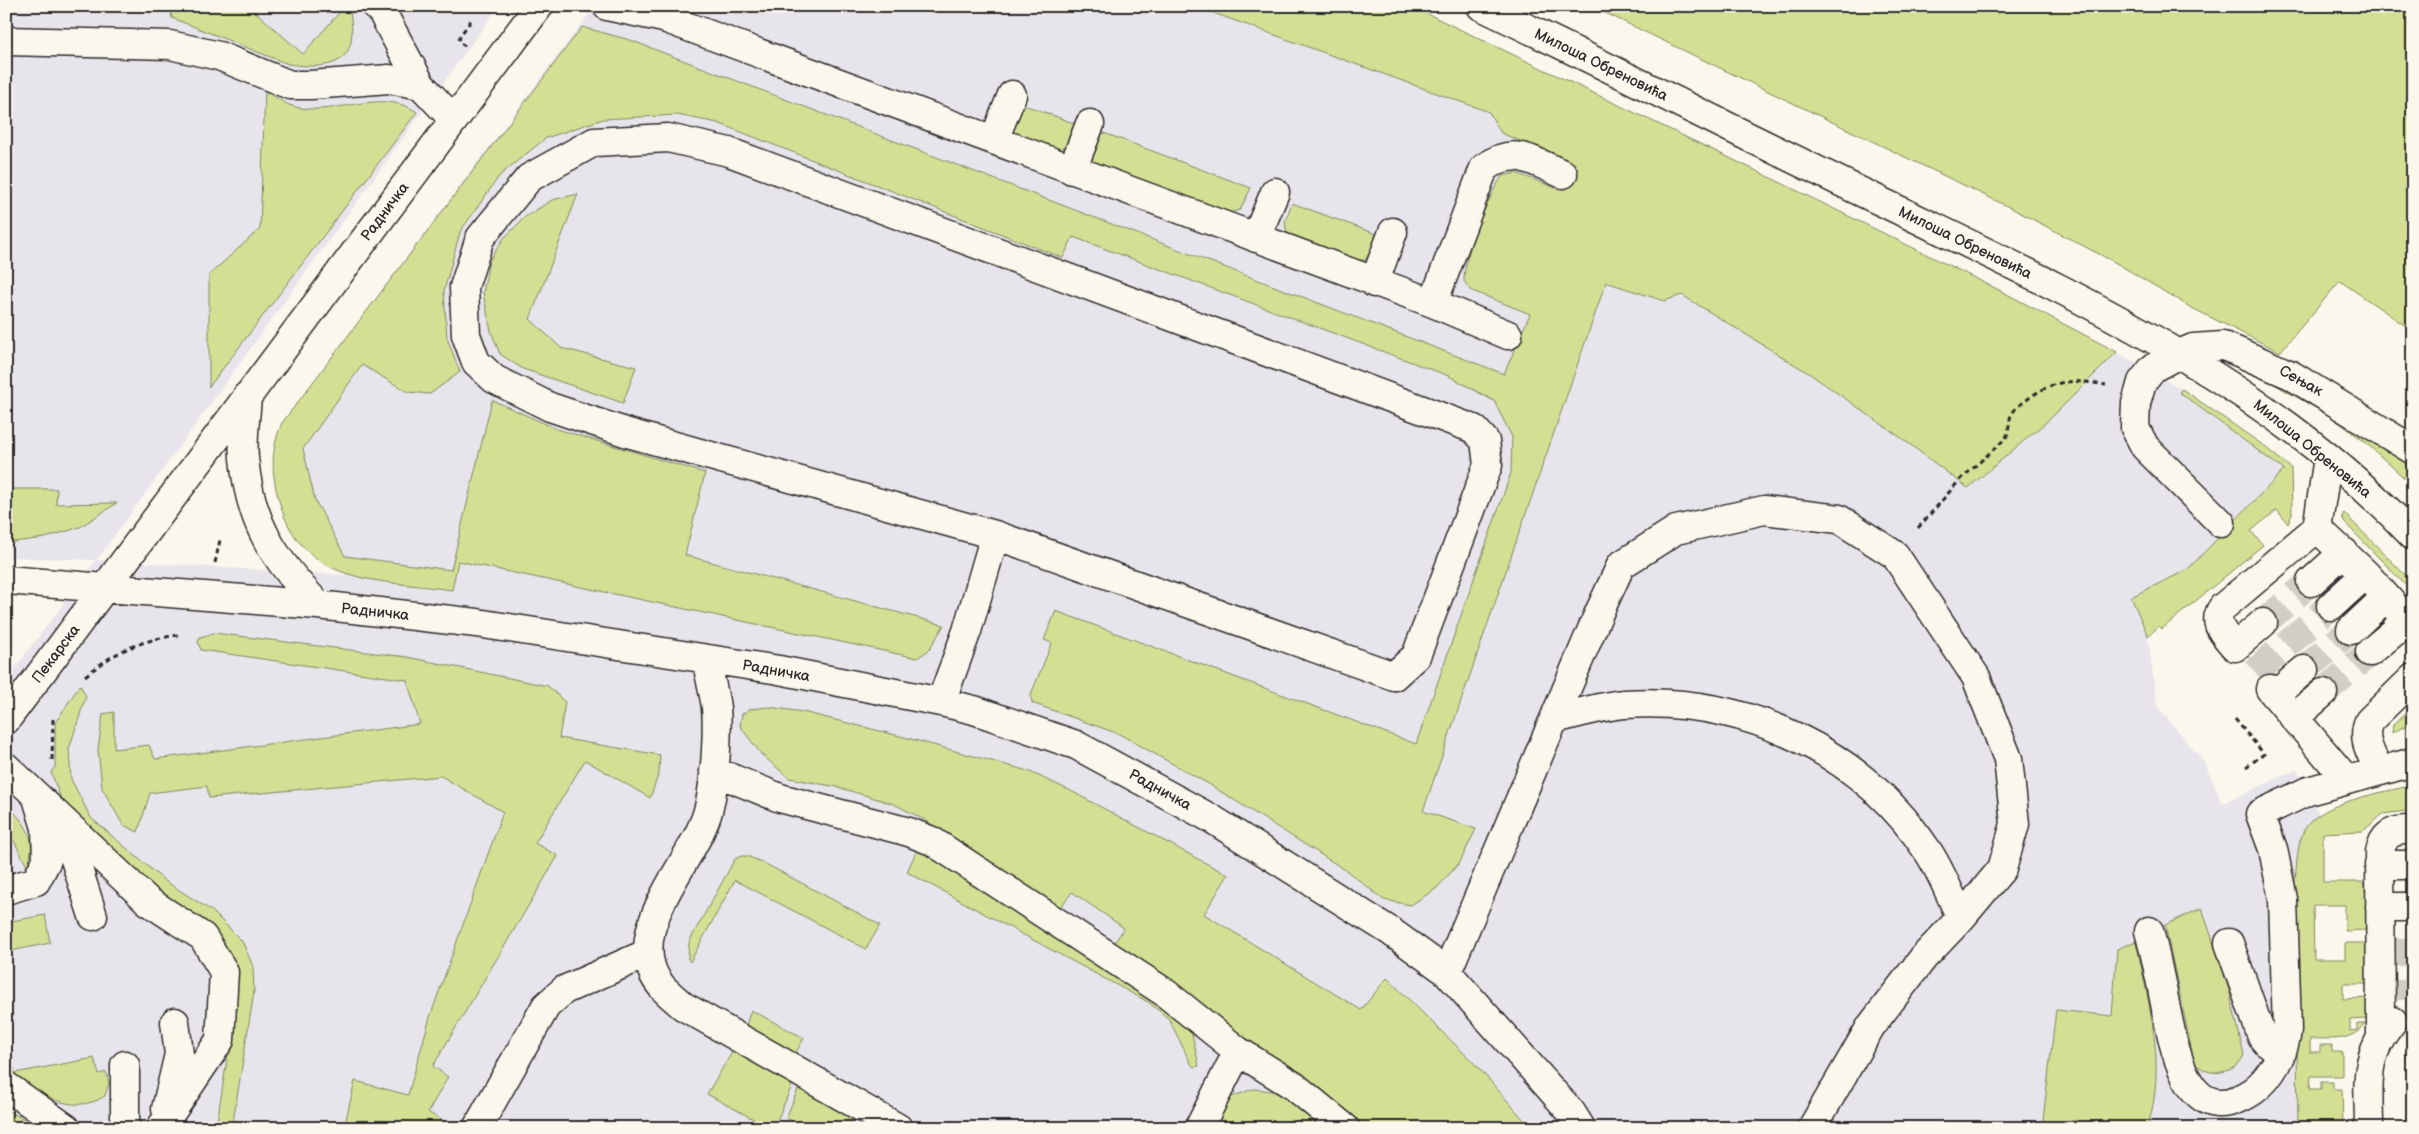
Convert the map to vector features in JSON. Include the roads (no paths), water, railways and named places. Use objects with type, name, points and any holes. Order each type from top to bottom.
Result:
[{"type":"street","points":[[376,6],[382,12],[421,84],[453,119]]},
{"type":"street","name":"Радничка","points":[[106,587],[539,6]]},
{"type":"street","points":[[607,6],[670,12],[994,140],[1374,283],[1433,303],[1508,335]]},
{"type":"street","name":"Милоша Обреновића","points":[[1481,6],[1994,256],[2178,354],[2232,387],[2328,458],[2413,536]]},
{"type":"street","points":[[6,41],[170,45],[219,56],[290,84],[311,85],[389,79],[421,84]]},
{"type":"street","points":[[994,140],[1012,95]]},
{"type":"street","points":[[1072,170],[1090,124]]},
{"type":"street","points":[[668,138],[729,152],[748,159],[1474,429],[1485,441],[1488,465],[1416,656],[1394,676],[995,535],[628,433],[550,406],[494,379],[476,362],[466,335],[464,287],[480,238],[529,178],[594,142],[668,138]]},
{"type":"street","points":[[1433,303],[1484,168],[1505,156],[1518,156],[1563,174]]},
{"type":"street","points":[[1256,238],[1275,192]]},
{"type":"street","points":[[1374,283],[1393,232]]},
{"type":"street","name":"Сењак","points":[[2221,523],[2145,447],[2135,428],[2136,402],[2142,382],[2153,368],[2193,348],[2223,346],[2275,367],[2321,392],[2413,450]]},
{"type":"street","points":[[247,396],[244,457],[251,501],[264,536],[288,574],[318,605]]},
{"type":"street","points":[[2263,623],[2235,647],[2217,624],[2219,612],[2317,528],[2328,458]]},
{"type":"street","points":[[1447,972],[1621,564],[1676,530],[1764,510],[1839,519],[1895,555],[1976,677],[2008,759],[2015,824],[2002,869],[1961,918],[1924,957],[1871,1026],[1812,1128]]},
{"type":"street","points":[[2317,528],[2366,574],[2409,622],[2370,652]]},
{"type":"street","points":[[941,702],[967,632],[995,535]]},
{"type":"street","points":[[2311,582],[2344,552]]},
{"type":"street","points":[[2331,606],[2366,574]]},
{"type":"street","name":"Радничка","points":[[6,580],[318,605],[477,623],[779,670],[941,702],[974,710],[1076,745],[1212,819],[1390,931],[1447,972],[1571,1112],[1582,1128]]},
{"type":"street","name":"Пекарска","points":[[6,720],[106,587]]},
{"type":"street","points":[[2352,630],[2386,597]]},
{"type":"street","points":[[707,660],[716,708],[714,771],[709,808],[704,821],[660,901],[651,929],[648,953],[654,972],[662,987],[683,1006],[898,1128]]},
{"type":"street","points":[[2304,670],[2273,692],[2347,780]]},
{"type":"street","points":[[2379,771],[2366,741],[2366,728],[2369,720],[2413,678]]},
{"type":"street","points":[[2294,718],[2323,693]]},
{"type":"street","points":[[1554,719],[1623,704],[1695,706],[1765,722],[1829,753],[1885,798],[1930,854],[1961,918]]},
{"type":"street","points":[[2379,771],[2413,755]]},
{"type":"street","points":[[2150,931],[2178,1061],[2183,1075],[2196,1094],[2214,1103],[2232,1102],[2248,1094],[2267,1077],[2285,1045],[2287,1030],[2283,899],[2274,849],[2260,814],[2308,792],[2413,762]]},
{"type":"street","points":[[6,768],[148,901],[203,937],[224,972],[220,1040],[161,1127]]},
{"type":"street","points":[[714,771],[780,798],[909,832],[932,841],[1164,992],[1238,1051],[1294,1086],[1345,1128]]},
{"type":"street","points":[[6,890],[36,880],[47,860],[46,828],[37,798]]},
{"type":"street","points":[[64,823],[93,916]]},
{"type":"street","points":[[2398,938],[2397,907],[2379,865],[2380,852],[2384,839],[2393,832],[2407,830]]},
{"type":"street","points":[[2379,865],[2407,865]]},
{"type":"street","points":[[148,901],[161,936]]},
{"type":"street","points":[[2381,1035],[2397,907]]},
{"type":"street","points":[[2229,944],[2262,1037],[2267,1043],[2282,1052]]},
{"type":"street","points":[[477,1128],[546,1006],[564,990],[648,953]]},
{"type":"street","points":[[2369,1128],[2370,1064],[2373,1049],[2381,1035],[2404,1010]]},
{"type":"street","points":[[161,1127],[178,1054],[175,1022]]},
{"type":"street","points":[[1198,1128],[1238,1051]]},
{"type":"street","points":[[125,1065],[125,1128]]},
{"type":"street","points":[[6,1086],[66,1128]]},
{"type":"tunnel","points":[[2263,623],[2311,582]]},
{"type":"tunnel","points":[[2255,672],[2331,606]]},
{"type":"tunnel","points":[[2304,670],[2351,630]]},
{"type":"tunnel","points":[[2323,693],[2370,652]]},
{"type":"tunnel","points":[[2398,938],[2399,1000]]}]
